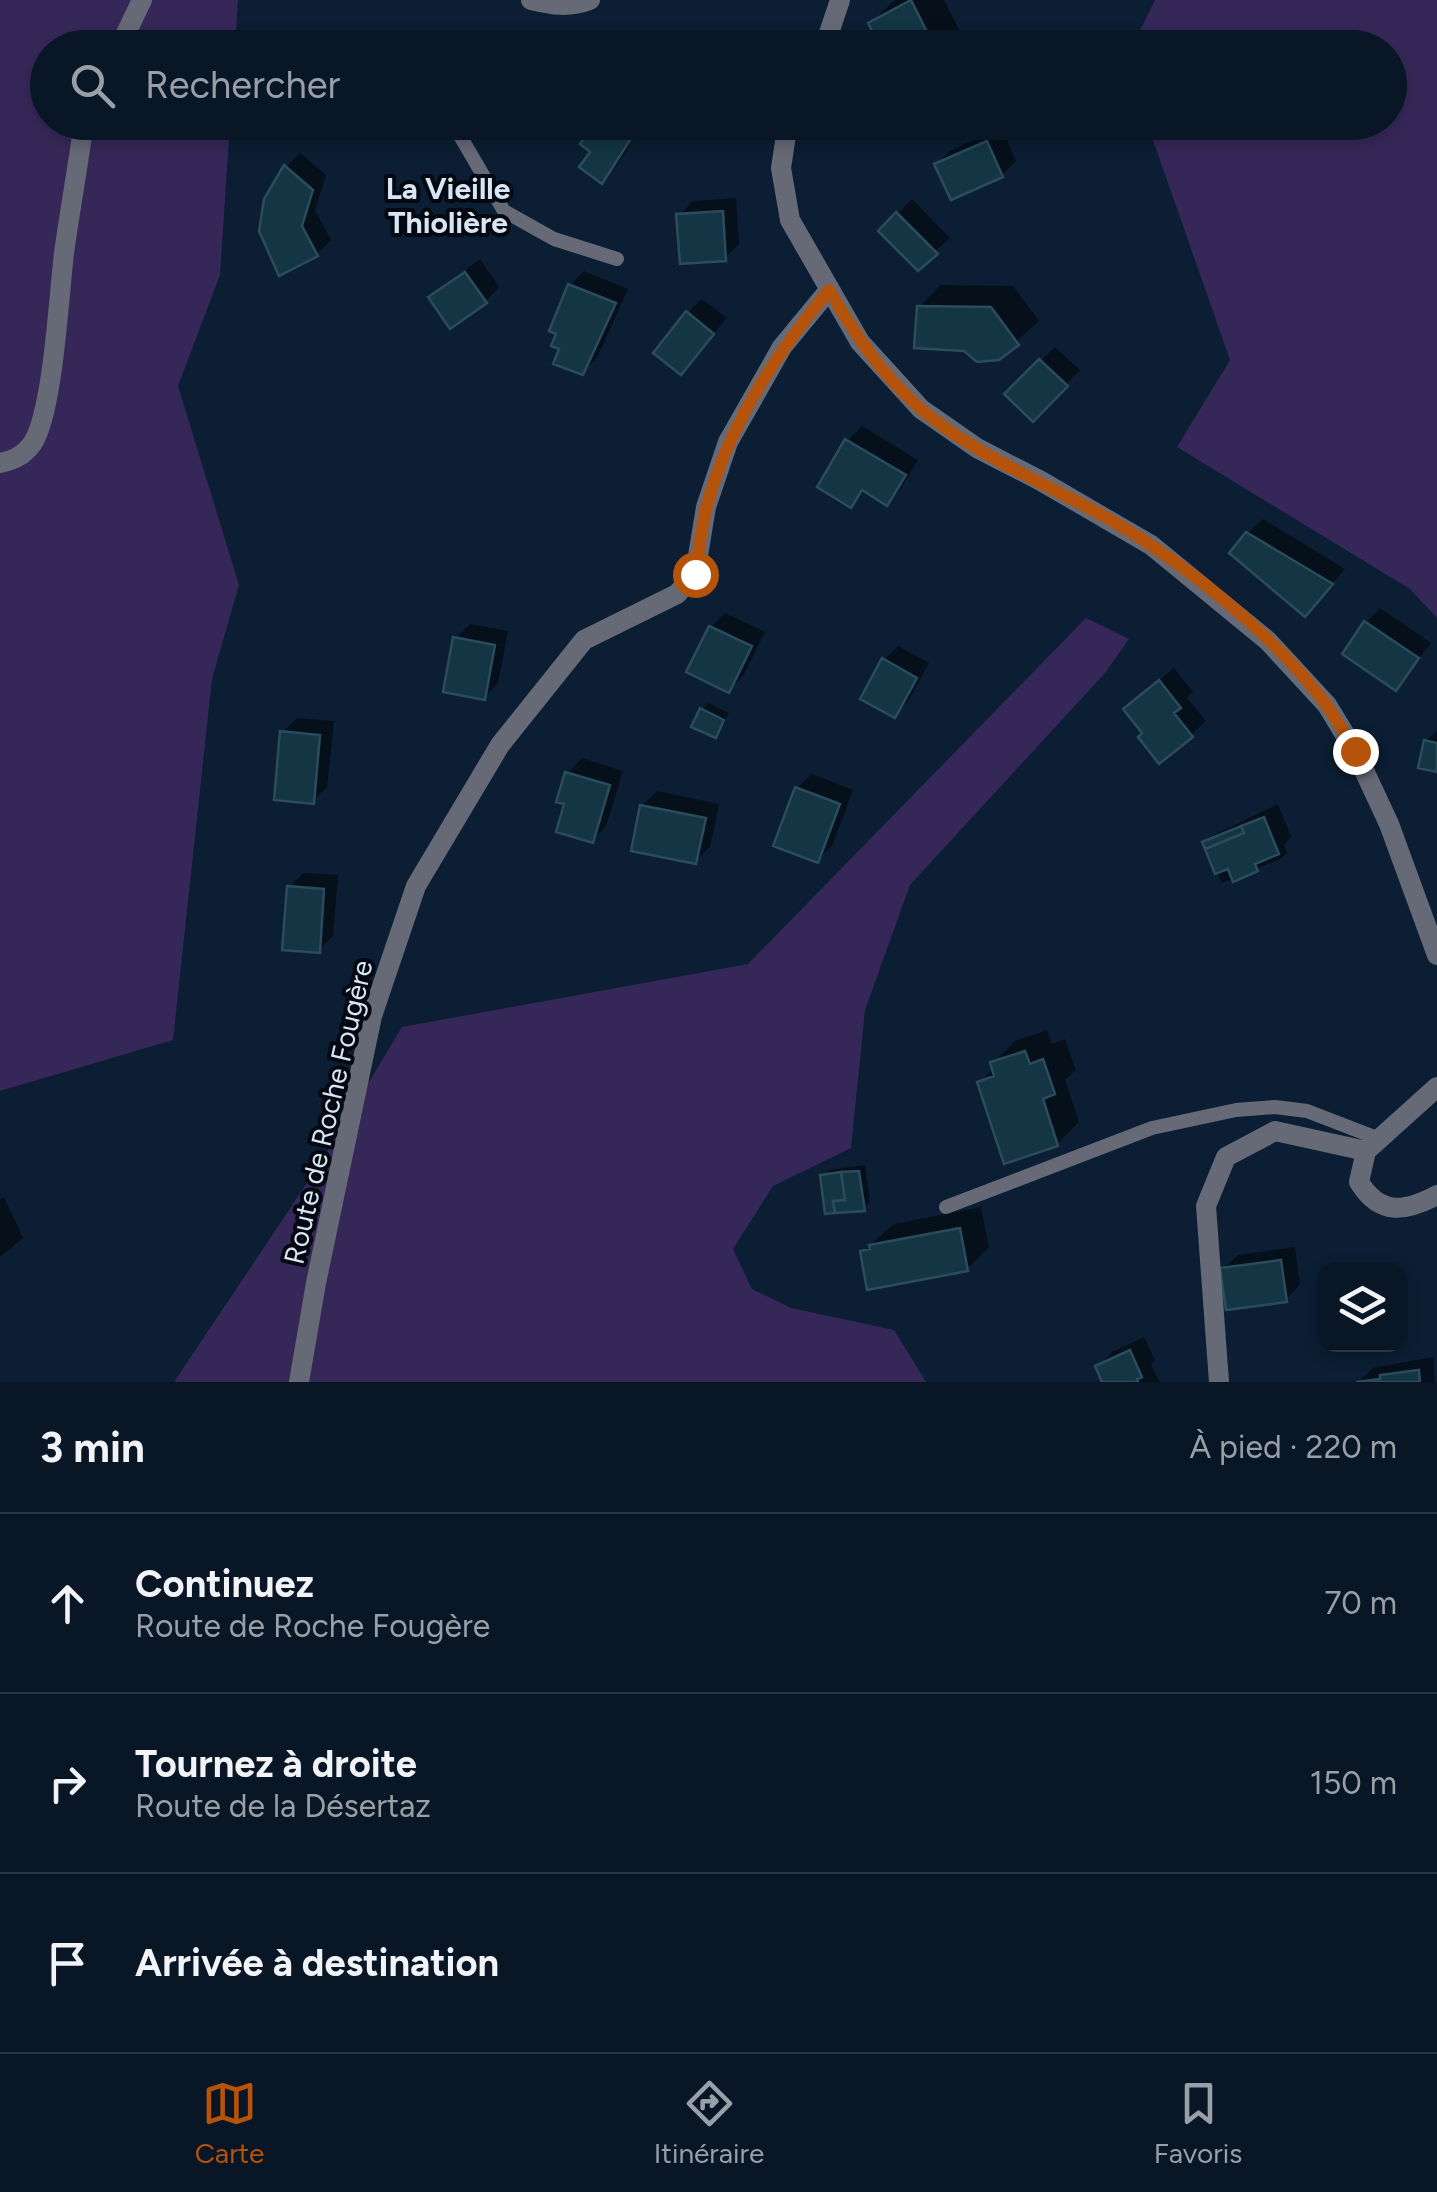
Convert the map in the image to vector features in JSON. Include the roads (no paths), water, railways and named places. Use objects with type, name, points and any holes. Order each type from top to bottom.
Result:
[{"type":"street","points":[[128,30],[142,0]]},
{"type":"street","points":[[531,0],[554,6],[590,0]]},
{"type":"street","points":[[830,30],[840,0]]},
{"type":"street","points":[[0,463],[16,460],[34,442],[41,421],[81,140]]},
{"type":"street","points":[[785,140],[781,168],[790,220],[860,342],[921,409],[976,448],[1042,481],[1151,545],[1268,641],[1315,692],[1355,751],[1389,824],[1437,956]]},
{"type":"street","name":"Route de Roche Fougère","points":[[299,1382],[372,1016],[416,886],[500,745],[584,640],[677,594],[695,574],[706,507],[728,442],[782,347],[829,290]]},
{"type":"street","points":[[1437,1086],[1371,1145],[1359,1182],[1368,1196],[1402,1210],[1437,1196]]},
{"type":"street","points":[[1218,1382],[1206,1206],[1226,1157],[1275,1131],[1371,1145]]},
{"type":"lane","points":[[463,140],[504,211],[554,239],[617,258]]},
{"type":"lane","points":[[946,1207],[1152,1128],[1236,1110],[1275,1107],[1307,1111],[1371,1145]]},
{"type":"district","name":"La Vieille Thiolière","points":[[448,206]]}]
